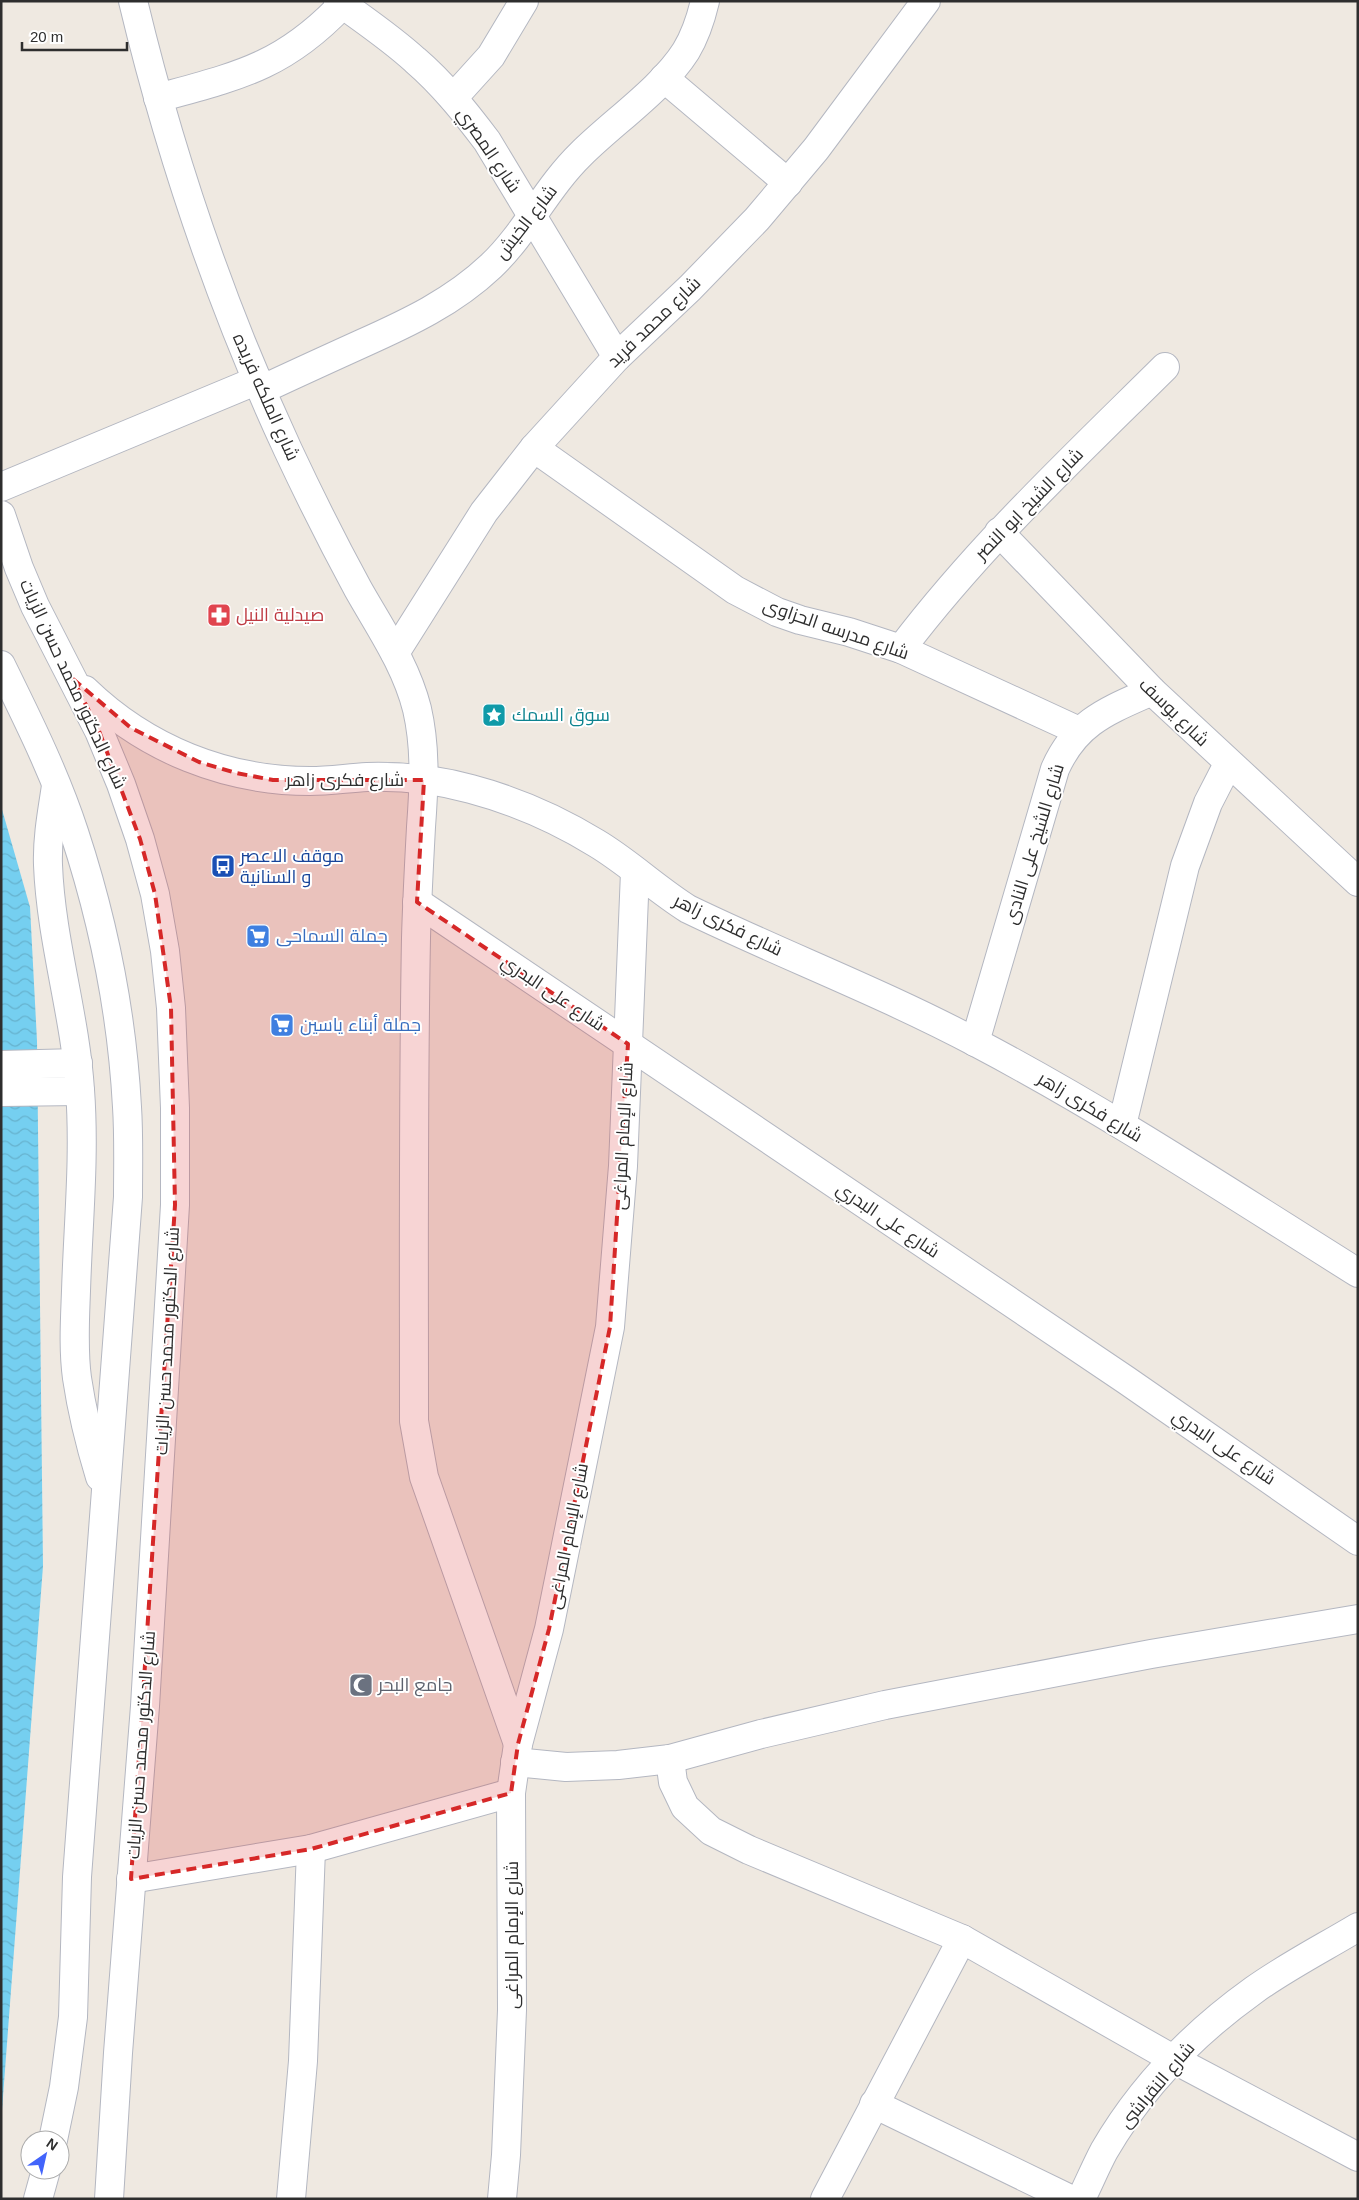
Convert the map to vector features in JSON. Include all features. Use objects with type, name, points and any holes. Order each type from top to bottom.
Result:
[{"type":"street","name":"شارع الملكه فريده","points":[[132,1],[158,98],[206,249],[259,385],[322,519],[357,587],[395,653],[407,679],[418,714],[424,750],[424,780],[417,902],[414,1050],[414,1421],[424,1477],[517,1753]]},
{"type":"street","points":[[453,98],[491,56],[524,1]]},
{"type":"street","name":"شارع الخيش","points":[[1,487],[259,385],[412,321],[440,306],[491,266],[513,242],[533,216],[543,199],[572,163],[664,78],[686,51],[701,20],[705,1]]},
{"type":"street","name":"شارع محمد فريد","points":[[395,653],[484,512],[534,448],[617,357],[723,254],[788,182],[842,115],[891,45],[926,1]]},
{"type":"street","points":[[158,98],[236,76],[266,64],[308,38],[340,3]]},
{"type":"street","name":"شارع المصري","points":[[340,3],[410,55],[453,98],[487,142],[617,357]]},
{"type":"street","points":[[664,78],[788,182]]},
{"type":"street","name":"شارع الشيخ ابو النصر","points":[[902,649],[939,601],[999,532],[1165,367]]},
{"type":"street","name":"شارع مدرسه الحزاوى","points":[[534,448],[735,590],[756,602],[800,620],[849,632],[902,649],[1079,731]]},
{"type":"street","name":"شارع الدكتور محمد حسن الزيات","points":[[1,514],[34,606],[107,748],[140,839],[165,951],[171,1008],[175,1108],[175,1205],[146,1697],[118,2053],[109,2199]]},
{"type":"street","name":"شارع يوسف","points":[[999,532],[1152,691],[1228,764],[1358,882]]},
{"type":"street","points":[[1,666],[42,749],[74,831],[101,927],[118,1016],[127,1106],[128,1198],[77,1878],[73,2017],[64,2087],[55,2130]]},
{"type":"street","name":"شارع فكرى زاهر","points":[[73,679],[100,705],[131,728],[164,747],[199,762],[226,770],[273,780],[312,781],[367,777],[424,780],[470,788],[515,802],[557,821],[597,844],[660,892],[688,909],[900,1004],[975,1042],[1122,1125],[1358,1274]]},
{"type":"street","name":"شارع الشيخ على النادى","points":[[975,1042],[1055,769],[1065,749],[1079,731],[1107,711],[1152,691]]},
{"type":"street","points":[[1122,1125],[1186,866],[1205,810],[1228,764]]},
{"type":"street","points":[[56,785],[50,824],[48,863],[50,902],[70,1003],[80,1091],[82,1174],[75,1317],[77,1376],[88,1435],[105,1492]]},
{"type":"street","name":"شارع الإمام المراغى","points":[[502,2199],[506,2155],[512,2010],[512,1793],[517,1753],[549,1629],[610,1327],[623,1166],[635,872]]},
{"type":"street","name":"شارع على البدري","points":[[417,902],[1134,1386],[1358,1541]]},
{"type":"street","points":[[1,1066],[78,1063]]},
{"type":"street","points":[[1,1092],[80,1091]]},
{"type":"street","points":[[517,1753],[566,1767],[618,1765],[670,1759],[761,1734],[885,1705],[1152,1654],[1358,1619]]},
{"type":"street","points":[[670,1759],[673,1782],[685,1808],[711,1831],[749,1850],[962,1939],[1174,2059],[1358,2157]]},
{"type":"street","points":[[132,1879],[310,1849],[512,1793]]},
{"type":"street","points":[[291,2199],[303,2061],[310,1849]]},
{"type":"street","name":"شارع النقراشى","points":[[1081,2199],[1104,2151],[1136,2103],[1174,2059],[1212,2022],[1254,1990],[1358,1927]]},
{"type":"street","points":[[825,2199],[962,1939]]},
{"type":"street","points":[[874,2104],[1070,2199]]},
{"type":"street","points":[[38,2199],[43,2180]]},
{"type":"highlighted area","points":[[73,679],[131,728],[199,762],[236,773],[273,780],[424,780],[417,902],[628,1044],[610,1327],[549,1629],[518,1744],[511,1793],[311,1849],[131,1879],[175,1205],[171,1008],[155,894],[140,839],[99,731]]},
{"type":"water","points":[[1,806],[30,907],[37,1041],[43,1566],[1,2123]]},
{"type":"place","name":"صيدلية النيل","points":[[219,615]]},
{"type":"place","name":"سوق السمك","points":[[494,715]]},
{"type":"place","name":"موقف الاعصر و السنانية","points":[[223,866]]},
{"type":"place","name":"جملة السماحى","points":[[258,936]]},
{"type":"place","name":"جملة أبناء ياسين","points":[[282,1025]]},
{"type":"place","name":"جامع البحر","points":[[361,1685]]}]
